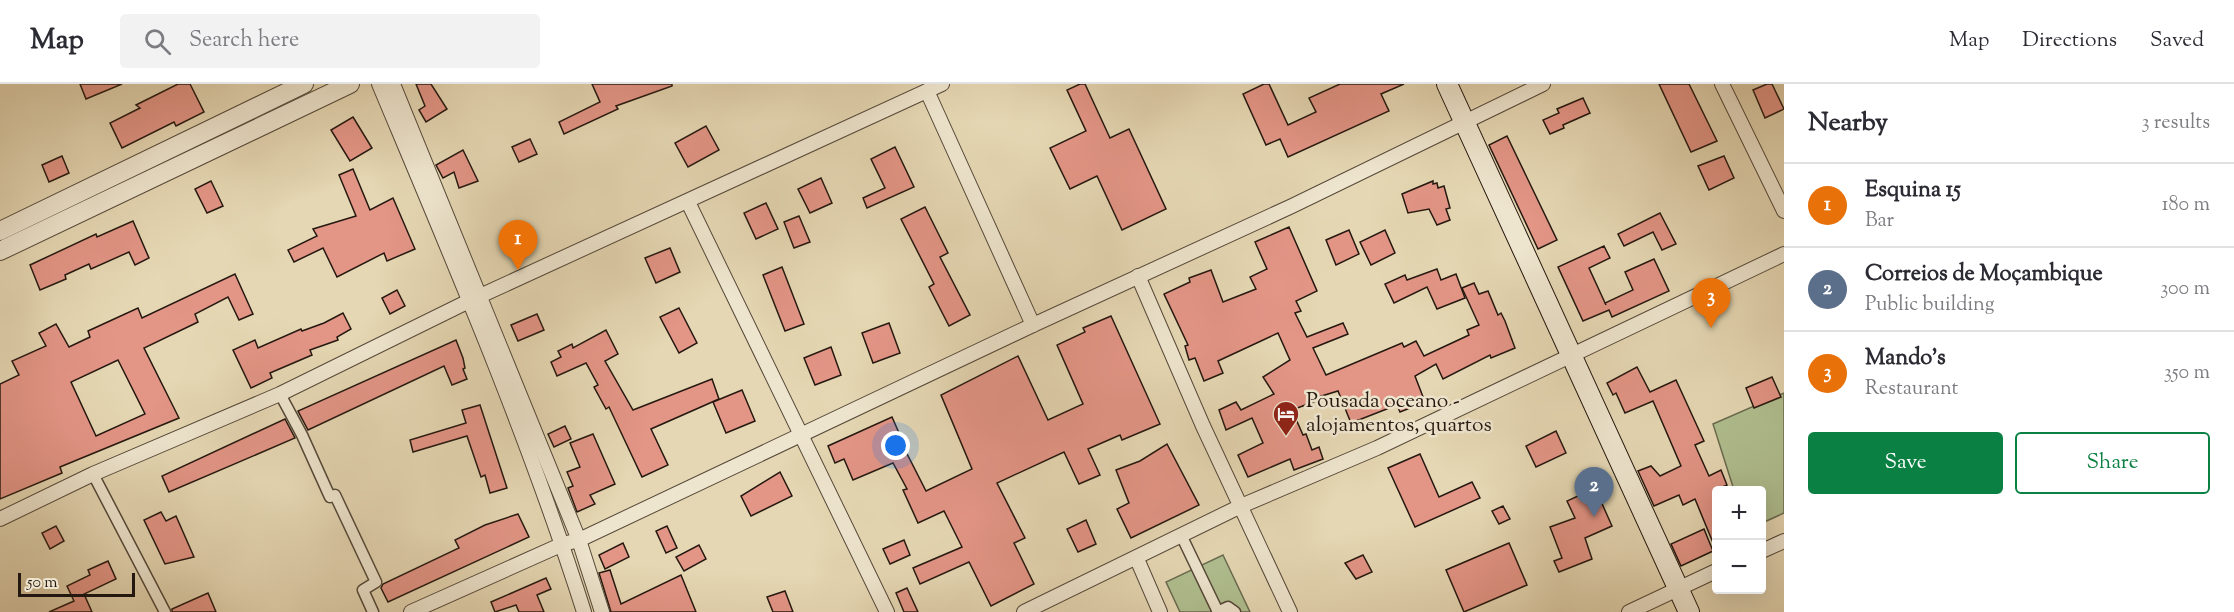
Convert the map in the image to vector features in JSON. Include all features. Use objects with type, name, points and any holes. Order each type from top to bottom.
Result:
[{"type":"main road","points":[[1447,84],[1689,612]]},
{"type":"street","points":[[0,231],[304,84]]},
{"type":"street","points":[[0,251],[350,84]]},
{"type":"street","points":[[379,84],[476,298],[579,540],[602,612]]},
{"type":"street","points":[[393,84],[476,298],[584,612]]},
{"type":"street","points":[[0,519],[93,474],[280,394],[476,298],[942,84]]},
{"type":"street","points":[[411,612],[562,544],[579,540],[1033,325],[1292,206],[1464,120],[1543,84]]},
{"type":"street","points":[[1722,84],[1784,211]]},
{"type":"street","points":[[927,92],[1033,325]]},
{"type":"street","points":[[688,202],[887,612]]},
{"type":"street","points":[[1024,612],[1137,559],[1241,506],[1377,448],[1784,254]]},
{"type":"street","points":[[1138,276],[1203,426],[1290,612]]},
{"type":"street","points":[[280,394],[330,497],[335,495],[376,582],[363,590],[373,612]]},
{"type":"street","points":[[93,474],[165,612]]},
{"type":"street","points":[[1182,537],[1218,612],[1228,607],[1234,612]]},
{"type":"street","points":[[1766,548],[1784,541]]},
{"type":"street","points":[[1137,559],[1160,612]]},
{"type":"street","points":[[1629,612],[1712,573]]},
{"type":"green space","points":[[1784,393],[1784,513],[1766,521],[1766,486],[1733,486],[1713,424]]},
{"type":"green space","points":[[1223,555],[1250,612],[1180,612],[1166,582]]},
{"type":"building","points":[[80,84],[122,84],[86,99]]},
{"type":"building","points":[[178,84],[190,84],[204,112],[176,126],[174,122],[122,148],[110,123],[140,108],[136,105]]},
{"type":"building","points":[[416,84],[431,84],[447,109],[426,122],[419,110],[425,106]]},
{"type":"building","points":[[592,84],[672,84],[672,86],[616,106],[618,109],[564,134],[559,122],[600,102]]},
{"type":"building","points":[[1085,84],[1110,138],[1129,129],[1166,209],[1122,230],[1097,176],[1070,189],[1050,148],[1086,131],[1067,90]]},
{"type":"building","points":[[1269,84],[1288,125],[1316,112],[1309,98],[1340,84],[1404,84],[1381,94],[1389,111],[1288,157],[1280,139],[1266,145],[1243,94]]},
{"type":"building","points":[[1659,84],[1689,84],[1717,141],[1691,152]]},
{"type":"building","points":[[1772,84],[1784,109],[1765,118],[1753,90]]},
{"type":"building","points":[[1583,98],[1590,113],[1563,125],[1564,128],[1550,134],[1543,120],[1559,113],[1557,109]]},
{"type":"building","points":[[353,117],[372,148],[350,161],[331,130]]},
{"type":"building","points":[[706,126],[719,150],[688,167],[675,143]]},
{"type":"building","points":[[1507,136],[1557,240],[1538,249],[1489,145]]},
{"type":"building","points":[[530,139],[537,154],[519,162],[512,147]]},
{"type":"building","points":[[895,147],[914,187],[867,208],[863,198],[885,188],[871,159]]},
{"type":"building","points":[[463,150],[478,181],[459,188],[454,172],[443,178],[436,165]]},
{"type":"building","points":[[62,156],[69,173],[49,182],[42,165]]},
{"type":"building","points":[[1724,156],[1734,178],[1709,190],[1698,166]]},
{"type":"building","points":[[353,169],[370,210],[393,198],[415,249],[387,261],[384,253],[337,277],[323,248],[294,262],[288,250],[317,236],[313,229],[356,216],[339,175]]},
{"type":"building","points":[[821,178],[832,203],[810,213],[798,189]]},
{"type":"building","points":[[211,181],[223,206],[207,213],[195,189]]},
{"type":"building","points":[[1433,181],[1433,184],[1437,183],[1438,188],[1444,186],[1450,208],[1446,209],[1450,220],[1437,225],[1429,209],[1408,213],[1402,194]]},
{"type":"building","points":[[766,203],[778,229],[756,239],[744,213]]},
{"type":"building","points":[[925,207],[948,253],[940,257],[970,315],[949,326],[929,287],[934,284],[901,219]]},
{"type":"building","points":[[1660,213],[1676,244],[1662,250],[1653,232],[1624,246],[1618,234]]},
{"type":"building","points":[[799,216],[810,242],[794,248],[784,222]]},
{"type":"building","points":[[133,221],[149,258],[135,265],[129,252],[91,269],[89,264],[65,275],[66,279],[40,290],[30,265],[96,234],[97,237]]},
{"type":"building","points":[[1289,227],[1317,291],[1296,301],[1301,311],[1295,313],[1307,337],[1343,323],[1348,334],[1313,348],[1326,375],[1402,343],[1404,347],[1416,341],[1424,356],[1469,335],[1467,330],[1479,325],[1462,288],[1474,283],[1479,294],[1488,291],[1498,315],[1501,313],[1505,321],[1515,348],[1491,358],[1490,355],[1443,379],[1436,364],[1415,376],[1425,402],[1400,412],[1397,405],[1351,423],[1338,391],[1315,398],[1316,401],[1292,410],[1312,450],[1319,447],[1323,459],[1294,470],[1290,459],[1248,477],[1238,455],[1263,443],[1252,418],[1226,430],[1219,410],[1236,402],[1241,410],[1274,394],[1263,377],[1290,360],[1278,333],[1218,361],[1223,373],[1204,381],[1195,358],[1189,360],[1185,346],[1188,345],[1164,294],[1190,282],[1189,278],[1211,270],[1223,302],[1256,289],[1250,277],[1267,269],[1255,242]]},
{"type":"building","points":[[1349,230],[1359,254],[1336,265],[1326,240]]},
{"type":"building","points":[[1385,230],[1395,253],[1371,265],[1360,242]]},
{"type":"building","points":[[1604,246],[1610,258],[1589,268],[1605,303],[1633,290],[1625,272],[1654,259],[1669,291],[1612,317],[1609,310],[1583,321],[1558,267]]},
{"type":"building","points":[[670,248],[680,272],[656,283],[645,258]]},
{"type":"building","points":[[782,267],[804,324],[785,331],[763,275]]},
{"type":"building","points":[[1437,269],[1441,280],[1456,274],[1465,298],[1437,309],[1427,287],[1394,303],[1385,284],[1405,275],[1407,280]]},
{"type":"building","points":[[235,274],[253,314],[239,320],[228,297],[195,314],[198,322],[144,348],[179,418],[60,467],[62,473],[0,499],[0,384],[19,375],[12,361],[46,346],[39,333],[56,324],[69,347],[90,337],[88,331],[138,308],[142,318]],"holes":[[[118,360],[145,414],[96,436],[71,382]]]},
{"type":"building","points":[[397,290],[405,306],[390,314],[382,298]]},
{"type":"building","points":[[679,308],[697,343],[679,353],[660,317]]},
{"type":"building","points":[[343,313],[351,329],[337,337],[338,340],[310,350],[312,355],[270,373],[272,378],[251,388],[233,350],[255,340],[258,348],[301,329],[302,331],[324,323]]},
{"type":"building","points":[[537,314],[544,330],[518,341],[511,325]]},
{"type":"building","points":[[1111,316],[1160,424],[1122,440],[1120,435],[1088,449],[1100,475],[1079,484],[1064,452],[997,483],[1025,538],[1014,543],[1034,584],[991,606],[969,562],[920,584],[913,568],[962,547],[944,511],[918,523],[903,490],[907,489],[893,463],[853,480],[844,459],[835,463],[828,446],[892,417],[899,433],[897,434],[926,491],[972,469],[941,395],[1018,356],[1048,420],[1083,404],[1057,345],[1085,332],[1083,328]]},
{"type":"building","points":[[889,323],[900,353],[873,363],[862,333]]},
{"type":"building","points":[[606,330],[618,354],[605,361],[633,410],[712,379],[719,399],[651,429],[668,465],[642,477],[609,407],[606,409],[594,387],[598,385],[586,363],[557,376],[551,362],[561,357],[558,351],[572,344],[573,348]]},
{"type":"building","points":[[456,340],[463,358],[465,368],[463,369],[467,379],[452,385],[444,366],[308,430],[298,411]]},
{"type":"building","points":[[831,347],[841,375],[815,385],[804,358]]},
{"type":"building","points":[[1637,367],[1650,392],[1676,380],[1704,441],[1695,445],[1709,476],[1721,470],[1727,485],[1712,486],[1712,540],[1695,499],[1683,505],[1679,495],[1654,506],[1638,471],[1651,466],[1660,476],[1681,466],[1653,401],[1625,413],[1616,393],[1613,395],[1607,383]]},
{"type":"building","points":[[1772,377],[1781,397],[1754,408],[1746,388]]},
{"type":"building","points":[[742,390],[755,421],[726,433],[713,402]]},
{"type":"building","points":[[480,405],[507,488],[490,493],[485,475],[481,477],[467,436],[413,452],[410,440],[466,423],[462,410]]},
{"type":"building","points":[[285,419],[295,438],[169,492],[162,476]]},
{"type":"building","points":[[565,426],[571,439],[554,447],[548,434]]},
{"type":"building","points":[[1556,431],[1566,453],[1536,467],[1526,446]]},
{"type":"building","points":[[593,434],[615,484],[590,495],[595,504],[577,512],[568,488],[573,486],[567,472],[580,467],[570,443]]},
{"type":"building","points":[[1167,444],[1199,505],[1131,538],[1117,509],[1129,503],[1116,470],[1140,461]]},
{"type":"building","points":[[1420,454],[1439,497],[1472,482],[1480,498],[1415,527],[1388,468]]},
{"type":"building","points":[[780,472],[792,496],[751,516],[741,496]]},
{"type":"building","points":[[1595,488],[1612,526],[1585,538],[1592,559],[1559,572],[1554,561],[1562,558],[1550,527],[1575,518],[1567,501]]},
{"type":"building","points":[[1503,506],[1510,519],[1499,524],[1492,511]]},
{"type":"building","points":[[161,512],[166,521],[176,516],[194,557],[165,564],[144,520]]},
{"type":"building","points":[[518,514],[529,537],[388,602],[381,588],[383,584],[459,548],[455,540],[485,525]]},
{"type":"building","points":[[1086,520],[1096,544],[1078,552],[1067,529]]},
{"type":"building","points":[[56,526],[64,541],[50,549],[42,533]]},
{"type":"building","points":[[667,526],[677,548],[666,553],[656,531]]},
{"type":"building","points":[[1704,529],[1712,551],[1681,566],[1671,544]]},
{"type":"building","points":[[904,540],[910,555],[890,564],[883,549]]},
{"type":"building","points":[[623,543],[629,557],[605,569],[599,555]]},
{"type":"building","points":[[1509,543],[1527,585],[1464,612],[1446,570]]},
{"type":"building","points":[[699,545],[706,559],[684,571],[676,557]]},
{"type":"building","points":[[1363,555],[1372,572],[1356,579],[1345,563]]},
{"type":"building","points":[[108,561],[116,579],[84,594],[92,612],[49,612],[74,601],[67,586],[90,575],[88,570]]},
{"type":"building","points":[[610,570],[621,604],[681,575],[696,612],[611,612],[599,573]]},
{"type":"building","points":[[546,578],[551,589],[537,595],[544,612],[519,612],[516,605],[495,612],[491,602]]},
{"type":"building","points":[[907,588],[918,612],[904,612],[896,593]]},
{"type":"building","points":[[785,591],[793,612],[773,612],[767,597]]},
{"type":"building","points":[[208,593],[216,612],[172,612],[172,609]]},
{"type":"place","name":"Esquina 15","points":[[518,270]]},
{"type":"place","name":"Mando's","points":[[1711,328]]},
{"type":"place","name":"Pousada oceano - alojamentos, quartos","points":[[1286,437]]},
{"type":"place","name":"Correios de Moçambique","points":[[1594,517]]}]
